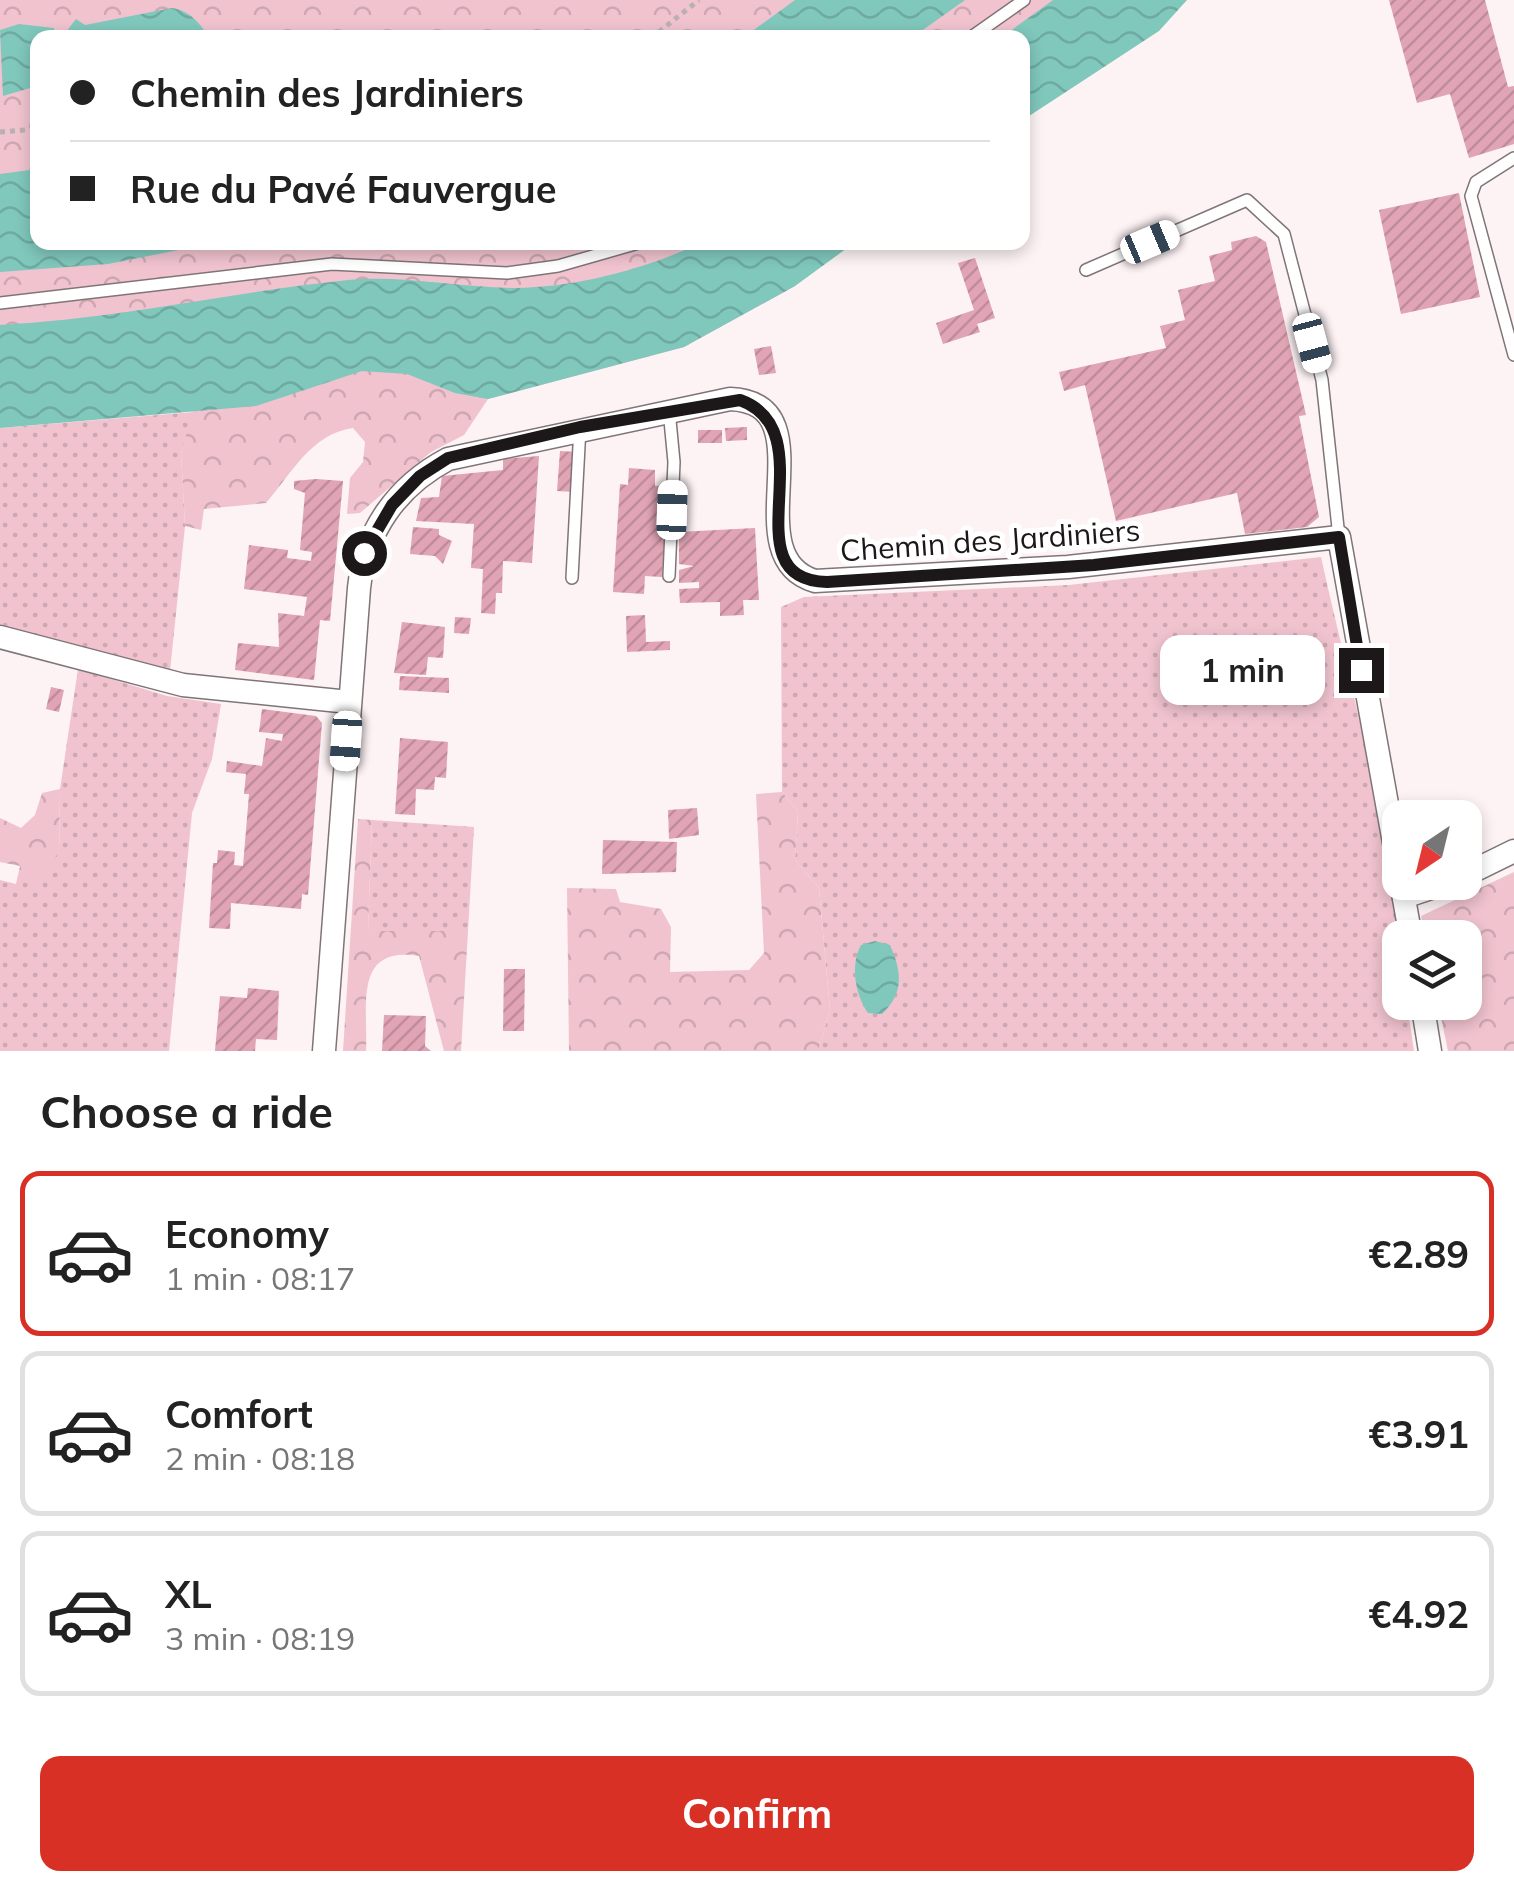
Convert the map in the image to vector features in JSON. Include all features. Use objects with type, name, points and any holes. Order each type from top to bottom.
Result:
[{"type":"street","name":"Chemin des Jardiniers","points":[[349,702],[360,571],[374,530],[420,476],[448,458],[669,410],[740,400],[768,417],[779,444],[780,550],[797,573],[815,581],[1081,566],[1339,537]]},
{"type":"street","points":[[1339,537],[1387,800]]},
{"type":"street","points":[[0,638],[184,685],[349,702],[324,1051]]},
{"type":"street","points":[[1482,867],[1514,852]]},
{"type":"street","points":[[1425,1020],[1430,1051]]},
{"type":"lane","points":[[981,30],[1024,0]]},
{"type":"lane","points":[[1514,158],[1476,182],[1471,196],[1514,355]]},
{"type":"lane","points":[[1086,270],[1246,200],[1284,234],[1322,380],[1339,537]]},
{"type":"lane","points":[[0,304],[332,264],[506,273],[586,260],[617,250]]},
{"type":"lane","points":[[669,410],[674,462],[669,576]]},
{"type":"lane","points":[[572,578],[580,427]]},
{"type":"path","points":[[663,30],[699,0]]},
{"type":"path","points":[[0,132],[30,130]]},
{"type":"green space","points":[[0,0],[1130,0],[1030,35],[1030,30],[30,30],[30,250],[838,250],[795,286],[684,347],[488,399],[464,435],[431,452],[360,513],[347,514],[350,478],[363,462],[365,442],[353,428],[314,446],[266,503],[204,509],[201,530],[185,526],[181,453],[193,411],[0,425]]},
{"type":"green space","points":[[194,412],[181,453],[185,526],[170,671],[0,626],[0,428]]},
{"type":"green space","points":[[1321,557],[1382,829],[1382,900],[1393,900],[1395,920],[1382,920],[1382,1020],[1409,1020],[1414,1051],[818,1051],[830,1010],[819,888],[795,860],[798,812],[782,792],[781,607],[804,597],[1069,585]]},
{"type":"green space","points":[[78,669],[167,696],[221,704],[212,759],[192,813],[169,1051],[0,1051],[0,880],[16,884],[59,852],[60,789]]},
{"type":"green space","points":[[60,789],[59,852],[40,878],[16,884],[20,866],[0,862],[0,818],[21,828],[35,815],[42,793]]},
{"type":"green space","points":[[782,792],[798,812],[795,860],[819,888],[830,1010],[818,1051],[569,1051],[567,888],[616,889],[620,902],[661,909],[671,927],[670,972],[749,970],[764,953],[756,794]]},
{"type":"green space","points":[[358,819],[372,820],[368,931],[468,931],[461,1051],[444,1051],[419,956],[398,955],[383,960],[368,982],[366,1051],[343,1051]]},
{"type":"green space","points":[[372,820],[474,827],[468,931],[368,931]]},
{"type":"green space","points":[[1514,872],[1514,1051],[1448,1051],[1442,1020],[1482,1020],[1482,920],[1422,920],[1421,916],[1455,900],[1482,900],[1482,887]]},
{"type":"water","points":[[795,0],[965,0],[923,30],[754,30]]},
{"type":"water","points":[[1053,0],[1187,0],[1159,31],[1030,115],[1030,30],[1012,30]]},
{"type":"water","points":[[172,8],[183,11],[204,30],[67,30],[76,19],[85,25]]},
{"type":"water","points":[[19,24],[54,30],[30,30],[30,88],[3,96],[0,30]]},
{"type":"water","points":[[30,170],[30,250],[179,250],[108,264],[0,272],[0,174]]},
{"type":"water","points":[[683,250],[844,250],[795,286],[684,347],[488,399],[455,393],[407,374],[362,371],[256,406],[0,428],[0,325],[87,317],[348,280],[516,288],[563,284],[657,261]]},
{"type":"water","points":[[875,941],[890,945],[899,973],[894,998],[882,1014],[868,1013],[856,980],[861,945]]},
{"type":"building","points":[[1389,0],[1485,0],[1508,87],[1514,86],[1514,144],[1469,158],[1450,94],[1417,103]]},
{"type":"building","points":[[1459,193],[1480,297],[1401,314],[1379,210]]},
{"type":"building","points":[[1256,236],[1266,242],[1306,415],[1299,416],[1319,517],[1307,527],[1245,534],[1237,493],[1116,521],[1085,385],[1064,391],[1059,372],[1166,348],[1160,326],[1185,320],[1178,290],[1215,281],[1209,256],[1232,250],[1231,242]]},
{"type":"building","points":[[975,258],[995,318],[977,324],[980,332],[943,344],[936,323],[974,310],[958,263]]},
{"type":"building","points":[[771,346],[776,373],[759,375],[754,349]]},
{"type":"building","points":[[747,427],[747,440],[726,441],[725,428]]},
{"type":"building","points":[[698,430],[722,430],[722,443],[698,443]]},
{"type":"building","points":[[560,451],[577,452],[574,492],[557,491]]},
{"type":"building","points":[[539,456],[532,563],[503,561],[502,593],[496,593],[495,614],[481,613],[483,569],[471,568],[474,524],[416,521],[421,498],[439,497],[442,476],[503,470],[503,459]]},
{"type":"building","points":[[629,468],[655,470],[655,486],[668,485],[662,577],[645,576],[644,594],[613,592],[620,484],[628,485]]},
{"type":"building","points":[[294,481],[343,481],[330,621],[320,620],[314,680],[235,670],[238,643],[279,647],[278,613],[304,616],[307,597],[244,589],[249,545],[288,550],[287,558],[311,561],[312,552],[300,550],[305,493],[294,489]]},
{"type":"building","points":[[413,527],[439,529],[439,535],[452,541],[443,564],[435,556],[410,554]]},
{"type":"building","points":[[755,528],[759,600],[743,600],[744,615],[720,616],[720,602],[680,603],[679,589],[699,588],[699,582],[679,583],[679,570],[694,566],[679,564],[679,532]]},
{"type":"building","points":[[645,615],[646,642],[670,641],[670,650],[627,652],[626,616]]},
{"type":"building","points":[[455,617],[471,618],[469,634],[454,633]]},
{"type":"building","points":[[402,622],[445,627],[443,658],[428,657],[426,675],[394,673]]},
{"type":"building","points":[[400,676],[449,678],[449,693],[399,690]]},
{"type":"building","points":[[51,687],[64,690],[59,712],[46,709]]},
{"type":"building","points":[[262,709],[316,716],[322,723],[308,895],[302,894],[301,909],[231,903],[230,929],[209,928],[213,863],[217,863],[218,850],[235,852],[234,865],[243,866],[249,794],[244,794],[246,774],[226,772],[227,761],[262,766],[266,738],[282,741],[283,734],[259,732]]},
{"type":"building","points":[[400,738],[448,742],[446,778],[435,777],[434,790],[416,789],[415,815],[395,814]]},
{"type":"building","points":[[697,808],[699,835],[669,839],[668,810]]},
{"type":"building","points":[[603,840],[677,842],[676,872],[602,874]]},
{"type":"building","points":[[504,969],[525,969],[524,1031],[503,1031]]},
{"type":"building","points":[[248,988],[279,991],[277,1040],[256,1039],[255,1051],[215,1051],[220,996],[247,998]]},
{"type":"building","points":[[384,1015],[426,1016],[425,1046],[431,1051],[382,1051]]},
{"type":"route","points":[[364,553],[392,505],[420,476],[448,458],[580,427],[740,400],[758,408],[778,434],[780,550],[789,565],[806,578],[827,582],[1068,567],[1339,537],[1361,670]]}]
